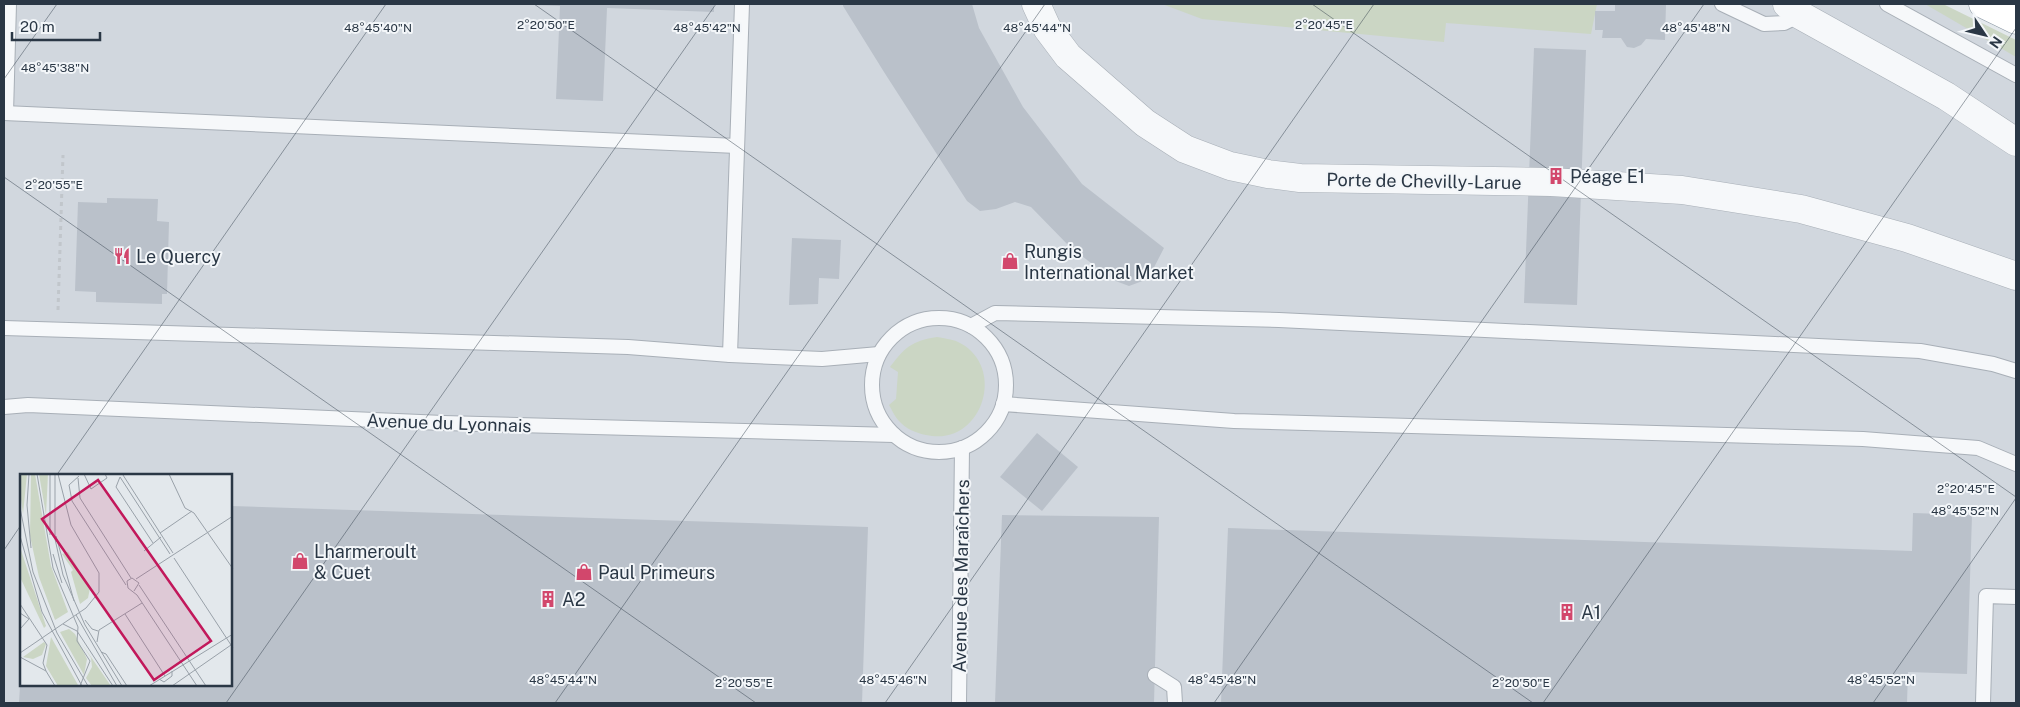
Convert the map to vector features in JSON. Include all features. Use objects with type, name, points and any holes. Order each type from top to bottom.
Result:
[{"type":"highway","points":[[1983,4],[2016,20]]},
{"type":"street","name":"Porte de Chevilly-Larue","points":[[1036,4],[1048,28],[1068,56],[1145,123],[1185,149],[1230,166],[1300,178],[1560,183],[1682,190],[1801,209],[1907,238],[2016,276]]},
{"type":"street","points":[[1794,9],[1946,96],[2016,142]]},
{"type":"lane","points":[[9,4],[5,113],[737,146]]},
{"type":"lane","points":[[730,354],[742,4]]},
{"type":"lane","points":[[1722,4],[1764,24],[1784,23],[1794,9]]},
{"type":"lane","points":[[1887,4],[2016,75]]},
{"type":"lane","points":[[971,326],[995,313],[1279,320],[1920,351],[1992,364],[2016,371]]},
{"type":"lane","points":[[936,318],[954,320],[971,326],[991,343],[1004,367],[1006,386],[1003,404],[996,421],[982,436],[962,448],[945,452],[930,452],[911,446],[894,435],[883,422],[875,406],[872,388],[879,354],[903,328],[919,321],[936,318]]},
{"type":"lane","points":[[4,328],[628,347],[822,359],[879,354]]},
{"type":"lane","points":[[1003,404],[1234,421],[1863,440],[1978,448],[2016,464]]},
{"type":"lane","name":"Avenue du Lyonnais","points":[[4,408],[28,405],[443,423],[894,435]]},
{"type":"lane","name":"Avenue des Maraîchers","points":[[959,703],[962,448]]},
{"type":"lane","points":[[1983,703],[1986,596],[2016,597]]},
{"type":"lane","points":[[1155,675],[1174,687],[1175,703]]},
{"type":"path","points":[[57,330],[64,155]]},
{"type":"shaded area","name":"Rungis International Market","points":[[4,4],[1942,4],[2016,47],[2016,703],[4,703]]},
{"type":"green space","points":[[1162,4],[1597,4],[1591,34],[1446,23],[1444,42],[1202,19]]},
{"type":"green space","points":[[1925,4],[1943,4],[2016,40],[2016,57]]},
{"type":"green space","points":[[937,337],[956,341],[972,352],[982,367],[985,384],[982,401],[975,417],[962,429],[946,436],[926,435],[911,430],[898,419],[889,405],[896,399],[898,372],[890,367],[900,354],[910,346]]},
{"type":"building","points":[[537,4],[714,4],[714,12],[607,8],[603,101],[556,99],[560,6]]},
{"type":"building","points":[[843,4],[972,4],[979,28],[1023,107],[1082,184],[1164,248],[1148,279],[1129,286],[1113,280],[1069,246],[1031,207],[1015,202],[996,209],[980,211],[967,201],[884,72]]},
{"type":"building","points":[[1666,4],[1665,40],[1646,39],[1641,45],[1634,48],[1627,47],[1621,38],[1602,38],[1603,30],[1595,30],[1595,11],[1615,11],[1615,5]]},
{"type":"building","name":"Péage E1","points":[[1534,48],[1586,50],[1577,305],[1524,303]]},
{"type":"building","name":"Le Quercy","points":[[107,198],[158,199],[157,221],[169,222],[167,294],[162,294],[162,304],[96,302],[96,292],[75,291],[78,202],[107,203]]},
{"type":"building","points":[[792,238],[841,240],[839,279],[819,278],[818,304],[789,305]]},
{"type":"building","points":[[1037,433],[1078,467],[1042,511],[1000,477]]},
{"type":"building","name":"A2","points":[[232,506],[868,527],[862,703],[19,703],[20,686],[232,687]]},
{"type":"building","name":"A1","points":[[1913,513],[1972,515],[1967,674],[1908,672],[1907,703],[1221,703],[1228,528],[1912,551]]},
{"type":"building","points":[[1002,515],[1159,517],[1154,703],[995,703]]},
{"type":"place","name":"Péage E1","points":[[1556,176]]},
{"type":"place","name":"Le Quercy","points":[[122,256]]},
{"type":"place","name":"Rungis International Market","points":[[1010,261]]},
{"type":"place","name":"Lharmeroult & Cuet","points":[[300,561]]},
{"type":"place","name":"Paul Primeurs","points":[[584,572]]},
{"type":"place","name":"A2","points":[[548,599]]},
{"type":"place","name":"A1","points":[[1567,612]]}]
